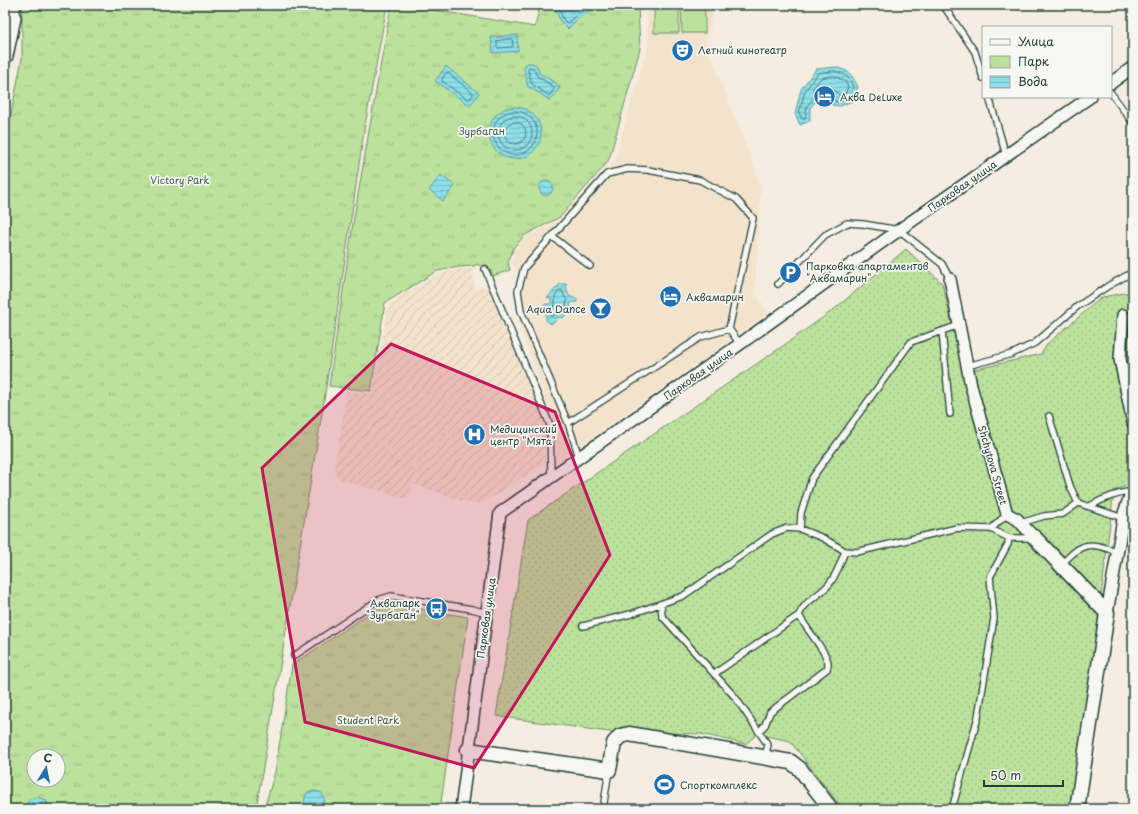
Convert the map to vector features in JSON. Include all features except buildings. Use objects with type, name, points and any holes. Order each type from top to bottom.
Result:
[{"type":"main road","points":[[5,56],[14,11]]},
{"type":"street","points":[[1112,82],[1133,67]]},
{"type":"street","name":"Парковая улица","points":[[461,809],[500,513],[899,230],[1089,98]]},
{"type":"street","name":"Shchytova Street","points":[[950,279],[971,386],[1007,514],[1017,519],[1107,613]]},
{"type":"street","points":[[1123,315],[1120,359],[1133,423]]},
{"type":"street","points":[[1077,809],[1123,518],[1129,499],[1133,495]]},
{"type":"street","points":[[468,750],[609,770],[614,743],[620,736],[629,734],[791,762],[800,769],[831,809]]},
{"type":"lane","points":[[943,5],[976,52],[982,74]]},
{"type":"lane","points":[[1112,94],[1133,123]]},
{"type":"lane","points":[[988,98],[1006,155]]},
{"type":"lane","points":[[579,457],[568,423],[521,311],[518,291],[524,268],[607,174],[628,170],[648,170],[700,180],[736,199],[753,218],[730,329],[740,344]]},
{"type":"lane","points":[[778,284],[825,235],[847,223],[899,230],[942,264],[950,279]]},
{"type":"lane","points":[[552,236],[590,266]]},
{"type":"lane","points":[[485,269],[550,425],[552,476]]},
{"type":"lane","points":[[967,366],[1012,354],[1035,343],[1078,306],[1108,286],[1133,272]]},
{"type":"lane","points":[[800,529],[801,513],[812,478],[911,342],[959,325]]},
{"type":"lane","points":[[568,423],[701,337],[730,329]]},
{"type":"lane","points":[[942,331],[950,414]]},
{"type":"lane","points":[[1049,416],[1070,486],[1078,503]]},
{"type":"lane","points":[[1090,506],[1105,498],[1133,492]]},
{"type":"lane","points":[[1078,503],[1123,518]]},
{"type":"lane","points":[[1021,523],[1044,516],[1063,514],[1078,503]]},
{"type":"lane","points":[[991,530],[1007,514]]},
{"type":"lane","points":[[583,626],[631,614],[683,596],[772,534],[787,528],[800,529],[823,538],[845,551],[857,552],[957,528],[991,530],[1009,538],[1034,538]]},
{"type":"lane","points":[[952,809],[978,717],[994,618],[990,577],[1008,544],[1009,538]]},
{"type":"lane","points":[[1060,565],[1074,551],[1084,545],[1092,544],[1118,552]]},
{"type":"lane","points":[[714,674],[799,615],[801,609],[807,603],[820,594],[831,583],[845,551]]},
{"type":"lane","points":[[294,656],[378,600],[391,596],[472,609],[487,613]]},
{"type":"lane","points":[[661,604],[662,616],[735,697],[768,745],[765,758]]},
{"type":"lane","points":[[759,732],[765,725],[770,712],[827,669],[828,662],[824,653],[802,622],[799,615]]},
{"type":"lane","points":[[603,809],[609,770]]},
{"type":"highlighted area","points":[[391,344],[555,412],[610,555],[474,768],[305,722],[262,468]]},
{"type":"shaded area","name":"Аквамарин","points":[[647,5],[716,5],[706,43],[761,185],[755,293],[769,313],[556,463],[555,426],[518,321],[516,305],[517,272],[511,263],[515,249],[526,236],[559,220],[614,162],[648,45]]},
{"type":"shaded area","points":[[456,269],[473,269],[475,288],[488,287],[546,428],[545,463],[485,502],[472,504],[413,484],[408,499],[341,480],[334,471],[347,391],[372,394],[389,304],[438,274]]},
{"type":"green space","name":"Victory Park","points":[[22,5],[387,5],[364,131],[323,407],[256,809],[5,809],[5,144],[22,59]]},
{"type":"green space","name":"Зурбаган","points":[[391,5],[404,5],[535,27],[540,5],[638,5],[640,49],[607,163],[560,217],[525,235],[514,247],[508,262],[510,270],[493,276],[490,269],[476,264],[475,266],[437,271],[385,303],[371,391],[329,386],[353,223]]},
{"type":"green space","points":[[654,5],[679,5],[679,33],[654,33]]},
{"type":"green space","points":[[681,5],[705,5],[705,33],[682,33]]},
{"type":"green space","points":[[906,249],[942,283],[964,372],[1041,354],[1048,343],[1102,297],[1130,292],[1133,289],[1133,483],[1114,491],[1095,645],[1072,809],[843,809],[790,741],[757,734],[746,744],[701,734],[609,732],[496,716],[528,520],[832,311]]},
{"type":"green space","name":"Student Park","points":[[385,603],[468,617],[440,809],[264,809],[275,772],[292,665]]},
{"type":"water","points":[[554,5],[604,5],[604,8],[598,8],[588,12],[568,29],[560,21]]},
{"type":"water","points":[[517,35],[518,51],[493,53],[491,37]]},
{"type":"water","points":[[529,63],[536,65],[539,73],[556,83],[560,88],[550,101],[528,87],[524,69],[525,65]]},
{"type":"water","points":[[446,66],[479,93],[470,106],[435,81]]},
{"type":"water","points":[[835,67],[850,73],[858,87],[852,101],[840,106],[832,105],[830,98],[817,100],[810,108],[810,121],[800,125],[795,114],[801,89],[816,69]]},
{"type":"water","points":[[515,107],[525,109],[533,115],[539,123],[541,133],[539,143],[533,151],[525,157],[515,159],[505,157],[497,151],[491,143],[489,133],[491,123],[497,115],[505,109]]},
{"type":"water","points":[[441,175],[455,186],[443,201],[429,190]]},
{"type":"water","points":[[543,181],[549,181],[553,185],[553,191],[549,195],[543,195],[539,191],[539,185]]},
{"type":"water","points":[[560,284],[566,284],[568,294],[577,299],[577,302],[572,302],[570,305],[571,308],[576,308],[576,312],[569,311],[563,318],[557,318],[556,321],[551,324],[546,320],[546,309],[544,306],[545,304],[551,304],[551,299],[547,298]]},
{"type":"water","points":[[316,791],[322,793],[325,805],[323,807],[306,808],[304,802],[308,792]]},
{"type":"water","points":[[37,797],[46,800],[50,809],[25,809],[26,804],[32,798]]},
{"type":"place","name":"Летний кинотеатр","points":[[682,50]]},
{"type":"place","name":"Аква DeLuxe","points":[[825,97]]},
{"type":"place","name":"Парковка апартаментов \"Аквамарин\"","points":[[791,272]]},
{"type":"place","name":"Аквамарин","points":[[670,297]]},
{"type":"place","name":"Aqua Dance","points":[[601,309]]},
{"type":"place","name":"Медицинский центр \"Мята\"","points":[[475,435]]},
{"type":"place","name":"Аквапарк \"Зурбаган\"","points":[[436,609]]},
{"type":"place","name":"Спорткомплекс","points":[[664,785]]}]
